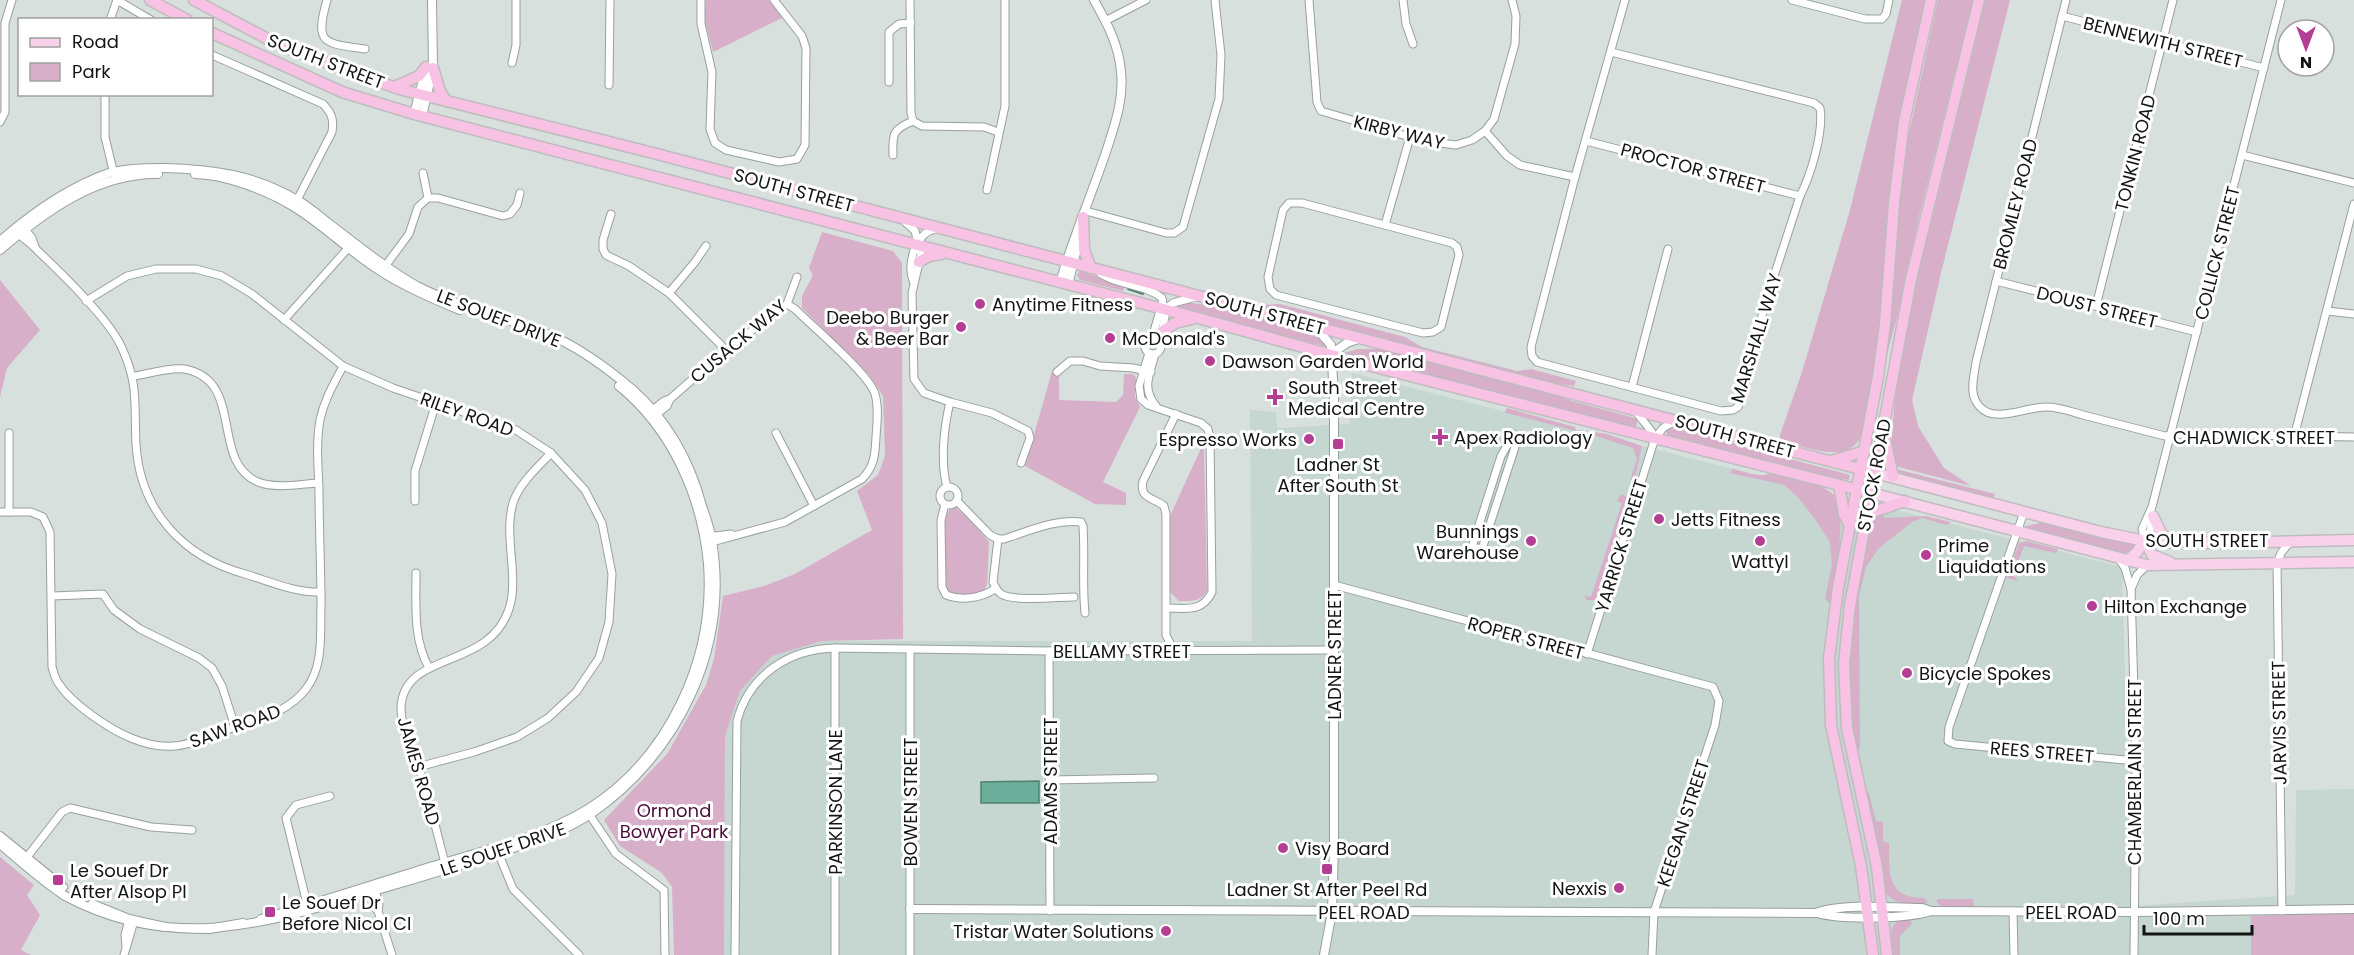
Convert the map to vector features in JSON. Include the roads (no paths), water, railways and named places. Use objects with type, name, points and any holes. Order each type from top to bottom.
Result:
[{"type":"highway","points":[[150,0],[183,18]]},
{"type":"highway","name":"SOUTH STREET","points":[[194,0],[281,46],[393,87],[1875,473]]},
{"type":"highway","name":"STOCK ROAD","points":[[1873,955],[1869,912],[1856,839],[1835,747],[1830,704],[1830,638],[1881,354],[1898,156],[1909,91],[1931,0]]},
{"type":"highway","name":"STOCK ROAD","points":[[1887,955],[1875,859],[1850,746],[1844,685],[1847,627],[1911,279],[1979,0]]},
{"type":"highway","name":"SOUTH STREET","points":[[213,33],[342,92],[418,115],[1198,318],[1375,367],[1871,493]]},
{"type":"highway","points":[[393,87],[419,76],[430,68],[446,101]]},
{"type":"highway","points":[[1085,214],[1084,250],[1091,268]]},
{"type":"highway","points":[[919,262],[929,256],[944,253]]},
{"type":"highway","points":[[1157,337],[1175,323],[1198,318]]},
{"type":"highway","points":[[1883,431],[1893,477]]},
{"type":"highway","points":[[1831,461],[1865,451]]},
{"type":"highway","points":[[1839,485],[1844,514],[1850,526]]},
{"type":"highway","points":[[1867,513],[1905,501]]},
{"type":"main road","name":"SOUTH STREET","points":[[1875,473],[2101,532],[2145,541],[2172,543],[2354,540]]},
{"type":"main road","name":"SOUTH STREET","points":[[1871,493],[2147,565],[2354,562]]},
{"type":"main road","points":[[2152,512],[2161,533],[2172,543]]},
{"type":"main road","points":[[2123,560],[2137,552],[2145,541],[2152,555],[2185,566]]},
{"type":"street","points":[[0,122],[5,112],[5,23],[12,0]]},
{"type":"street","points":[[111,18],[117,0],[147,18]]},
{"type":"street","points":[[327,0],[320,26],[325,40],[332,44],[365,49]]},
{"type":"street","points":[[418,115],[433,55],[432,0]]},
{"type":"street","points":[[512,63],[516,45],[516,0]]},
{"type":"street","points":[[609,85],[610,0]]},
{"type":"street","points":[[701,0],[701,24],[712,72],[710,129],[715,143],[726,150],[778,162],[797,159],[805,145],[806,48],[802,36],[774,0]]},
{"type":"street","points":[[910,0],[913,122]]},
{"type":"street","points":[[987,190],[1005,106],[1005,0]]},
{"type":"street","points":[[1064,284],[1116,119],[1121,95],[1119,60],[1114,39],[1094,0]]},
{"type":"street","points":[[1105,21],[1146,0]]},
{"type":"street","points":[[1085,214],[1166,233],[1174,233],[1183,227],[1219,99],[1221,55],[1215,0]]},
{"type":"street","name":"KIRBY WAY","points":[[1309,0],[1317,102],[1321,111],[1410,137],[1455,145],[1472,140],[1485,131]]},
{"type":"street","points":[[1403,0],[1406,24],[1413,44]]},
{"type":"street","points":[[1512,0],[1516,16],[1515,44],[1494,119],[1485,131],[1507,156],[1520,165],[1575,177]]},
{"type":"street","name":"MARSHALL WAY","points":[[1611,52],[1814,103],[1820,108],[1822,120],[1806,184],[1800,196],[1766,304],[1738,407],[1733,410],[1721,411],[1537,362],[1532,356],[1531,347],[1575,177],[1625,0]]},
{"type":"street","points":[[1792,0],[1875,20],[1882,19],[1886,14],[1890,0]]},
{"type":"street","name":"BROMLEY ROAD","points":[[1980,407],[1973,396],[1972,384],[2066,0]]},
{"type":"street","name":"TONKIN ROAD","points":[[2096,306],[2173,0]]},
{"type":"street","name":"COLLICK STREET","points":[[2145,541],[2281,0]]},
{"type":"street","name":"BENNEWITH STREET","points":[[2062,16],[2264,68]]},
{"type":"street","points":[[889,82],[889,32],[899,24],[910,23]]},
{"type":"street","points":[[213,55],[323,104],[329,110],[334,122],[332,132],[296,203]]},
{"type":"street","points":[[105,96],[105,137],[114,176]]},
{"type":"street","points":[[893,155],[894,134],[897,129],[913,122],[922,126],[984,127],[998,132]]},
{"type":"street","points":[[1385,225],[1410,137]]},
{"type":"street","name":"PROCTOR STREET","points":[[1586,141],[1800,196]]},
{"type":"street","points":[[2242,156],[2354,183]]},
{"type":"street","points":[[423,173],[428,198]]},
{"type":"street","name":"LE SOUEF DRIVE","points":[[0,240],[67,199],[114,176],[204,174],[246,185],[296,203],[416,292],[468,313],[548,339],[592,364],[653,414],[692,489],[708,540],[709,576],[704,642],[694,675],[665,732],[648,754],[635,770],[588,812],[497,850],[308,908],[209,929],[131,923],[71,893],[0,844]]},
{"type":"street","points":[[383,269],[409,234],[418,207],[428,198],[438,198],[503,216],[510,214],[517,204],[520,193]]},
{"type":"street","points":[[1289,203],[1302,203],[1385,225],[1457,246],[1459,255],[1441,327],[1433,332],[1423,333],[1276,296],[1270,290],[1268,277],[1283,210],[1289,203]]},
{"type":"street","points":[[2294,436],[2354,204]]},
{"type":"street","points":[[611,214],[603,240],[606,255],[628,266],[669,293],[726,350]]},
{"type":"street","points":[[893,216],[912,226],[917,235],[921,254],[913,281]]},
{"type":"street","points":[[940,228],[926,233],[913,253],[910,271],[913,281],[915,384],[924,393],[992,413],[1028,431],[1030,438],[1022,463]]},
{"type":"street","points":[[19,229],[32,238],[35,248],[86,301],[120,344],[134,376],[136,446],[141,471],[156,510],[170,530],[189,549],[218,565],[298,590],[321,592]]},
{"type":"street","name":"LE SOUEF DRIVE","points":[[0,250],[19,229]]},
{"type":"street","points":[[284,320],[350,245]]},
{"type":"street","points":[[669,293],[706,246]]},
{"type":"street","points":[[1632,387],[1668,249]]},
{"type":"street","points":[[1091,268],[1112,280],[1156,293],[1164,300],[1165,316],[1157,337],[1161,348],[1152,353],[1147,371],[1147,392],[1156,406],[1201,423],[1208,429],[1212,592],[1207,602],[1197,607],[1166,608]]},
{"type":"street","name":"RILEY ROAD","points":[[86,301],[127,276],[156,269],[196,269],[222,276],[252,294],[343,366],[393,388],[516,430],[551,453],[585,490],[602,523],[612,574],[609,622],[599,658],[576,692],[548,718],[517,737],[474,752],[418,767]]},
{"type":"street","name":"CUSACK WAY","points":[[653,414],[726,350],[787,304],[797,277]]},
{"type":"street","name":"DOUST STREET","points":[[1996,281],[2197,332]]},
{"type":"street","points":[[1164,310],[1182,299],[1197,297],[1217,300]]},
{"type":"street","points":[[708,540],[725,533],[734,534],[785,522],[862,479],[871,470],[875,457],[877,410],[875,394],[867,379],[795,309],[787,304]]},
{"type":"street","points":[[2327,311],[2354,315]]},
{"type":"street","name":"LADNER STREET","points":[[1313,326],[1331,345],[1334,398],[1332,912],[1324,955]]},
{"type":"street","points":[[1152,353],[1145,343],[1157,337]]},
{"type":"street","points":[[1331,354],[1347,343],[1361,338]]},
{"type":"street","points":[[1057,372],[1070,361],[1147,371]]},
{"type":"street","name":"SAW ROAD","points":[[0,512],[31,512],[43,517],[50,532],[52,667],[57,683],[88,711],[127,737],[154,746],[199,743],[235,727],[272,715],[287,707],[309,684],[319,660],[321,592],[318,440],[325,400],[343,366]]},
{"type":"street","points":[[134,376],[183,369],[201,374],[216,388],[224,406],[231,448],[236,460],[247,475],[259,482],[272,485],[318,483]]},
{"type":"street","points":[[947,487],[945,445],[950,402]]},
{"type":"street","points":[[415,501],[415,471],[436,403]]},
{"type":"street","name":"CHADWICK STREET","points":[[1980,407],[1990,414],[2007,414],[2049,406],[2165,436],[2171,434],[2354,437]]},
{"type":"street","points":[[1635,409],[1639,418],[1649,426],[1655,438],[1663,428],[1677,420]]},
{"type":"street","points":[[1171,645],[1166,635],[1166,514],[1164,506],[1145,496],[1141,489],[1176,414]]},
{"type":"street","points":[[776,432],[814,506]]},
{"type":"street","points":[[9,434],[9,512]]},
{"type":"street","points":[[1514,434],[1501,456],[1472,547],[1482,549],[1515,447]]},
{"type":"street","name":"YARRICK STREET","points":[[1587,654],[1655,438]]},
{"type":"street","name":"JAMES ROAD","points":[[446,866],[405,730],[401,710],[403,697],[408,684],[429,668],[481,647],[503,624],[510,608],[512,594],[511,518],[514,501],[520,490],[551,453]]},
{"type":"street","points":[[945,504],[951,505],[957,501],[959,496],[953,487],[947,487],[940,495],[945,504],[940,520],[942,587],[946,595],[978,597],[995,589]]},
{"type":"street","points":[[957,501],[990,535],[998,539],[1048,524],[1071,520],[1081,522],[1085,564],[1082,597],[1085,613]]},
{"type":"street","points":[[2017,532],[2024,512]]},
{"type":"street","name":"REES STREET","points":[[2017,532],[1949,727],[1948,741],[1955,744],[2136,761]]},
{"type":"street","points":[[998,539],[993,582],[995,589],[1002,595],[1009,597],[1074,597]]},
{"type":"street","points":[[2277,564],[2281,553],[2292,540]]},
{"type":"street","name":"CHAMBERLAIN STREET","points":[[2123,560],[2131,589],[2136,761],[2134,955]]},
{"type":"street","name":"JARVIS STREET","points":[[2277,564],[2282,911]]},
{"type":"street","points":[[2131,589],[2137,575],[2147,565]]},
{"type":"street","points":[[416,573],[418,642],[429,668]]},
{"type":"street","name":"ROPER STREET","points":[[1334,585],[1713,687],[1717,693]]},
{"type":"street","points":[[52,596],[103,594],[114,610],[140,629],[199,658],[218,676],[235,727]]},
{"type":"street","name":"BELLAMY STREET","points":[[735,955],[735,732],[740,710],[760,679],[779,663],[801,652],[835,648],[1049,651],[1334,650]]},
{"type":"street","name":"PARKINSON LANE","points":[[835,648],[835,955]]},
{"type":"street","name":"BOWEN STREET","points":[[910,649],[910,955]]},
{"type":"street","name":"ADAMS STREET","points":[[1049,651],[1050,911]]},
{"type":"street","name":"KEEGAN STREET","points":[[1652,955],[1654,912],[1715,725],[1719,701],[1717,693]]},
{"type":"street","points":[[1050,780],[1155,778]]},
{"type":"street","points":[[308,908],[286,818],[296,805],[330,796]]},
{"type":"street","points":[[24,861],[62,812],[70,808],[151,827],[192,830]]},
{"type":"street","points":[[588,812],[616,854],[664,890],[666,899],[665,955]]},
{"type":"street","name":"LE SOUEF DRIVE","points":[[0,837],[24,861]]},
{"type":"street","points":[[497,850],[513,889],[579,955]]},
{"type":"street","points":[[371,888],[379,904],[378,911],[392,955]]},
{"type":"street","name":"PEEL ROAD","points":[[910,909],[1817,913],[1829,909],[1883,912],[1922,908],[1931,911],[2134,912],[2354,909]]},
{"type":"street","points":[[2013,911],[2014,955]]},
{"type":"street","points":[[124,955],[131,923]]},
{"type":"waterway","points":[[1128,289],[1143,294]]},
{"type":"place","name":"Anytime Fitness","points":[[980,304]]},
{"type":"place","name":"Deebo Burger & Beer Bar","points":[[961,327]]},
{"type":"place","name":"McDonald's","points":[[1110,338]]},
{"type":"place","name":"Dawson Garden World","points":[[1210,361]]},
{"type":"place","name":"South Street Medical Centre","points":[[1275,397]]},
{"type":"place","name":"Apex Radiology","points":[[1440,437]]},
{"type":"place","name":"Espresso Works","points":[[1309,439]]},
{"type":"place","name":"Ladner St After South St","points":[[1338,444]]},
{"type":"place","name":"Jetts Fitness","points":[[1659,519]]},
{"type":"place","name":"Bunnings Warehouse","points":[[1531,541]]},
{"type":"place","name":"Wattyl","points":[[1760,541]]},
{"type":"place","name":"Prime Liquidations","points":[[1926,555]]},
{"type":"place","name":"Hilton Exchange","points":[[2092,606]]},
{"type":"place","name":"Bicycle Spokes","points":[[1907,673]]},
{"type":"place","name":"Visy Board","points":[[1283,848]]},
{"type":"place","name":"Ladner St After Peel Rd","points":[[1327,869]]},
{"type":"place","name":"Le Souef Dr After Alsop Pl","points":[[58,880]]},
{"type":"place","name":"Nexxis","points":[[1619,888]]},
{"type":"place","name":"Le Souef Dr Before Nicol Cl","points":[[270,912]]},
{"type":"place","name":"Tristar Water Solutions","points":[[1166,931]]},
{"type":"park label","name":"Ormond Bowyer Park","points":[[674,820]]}]
